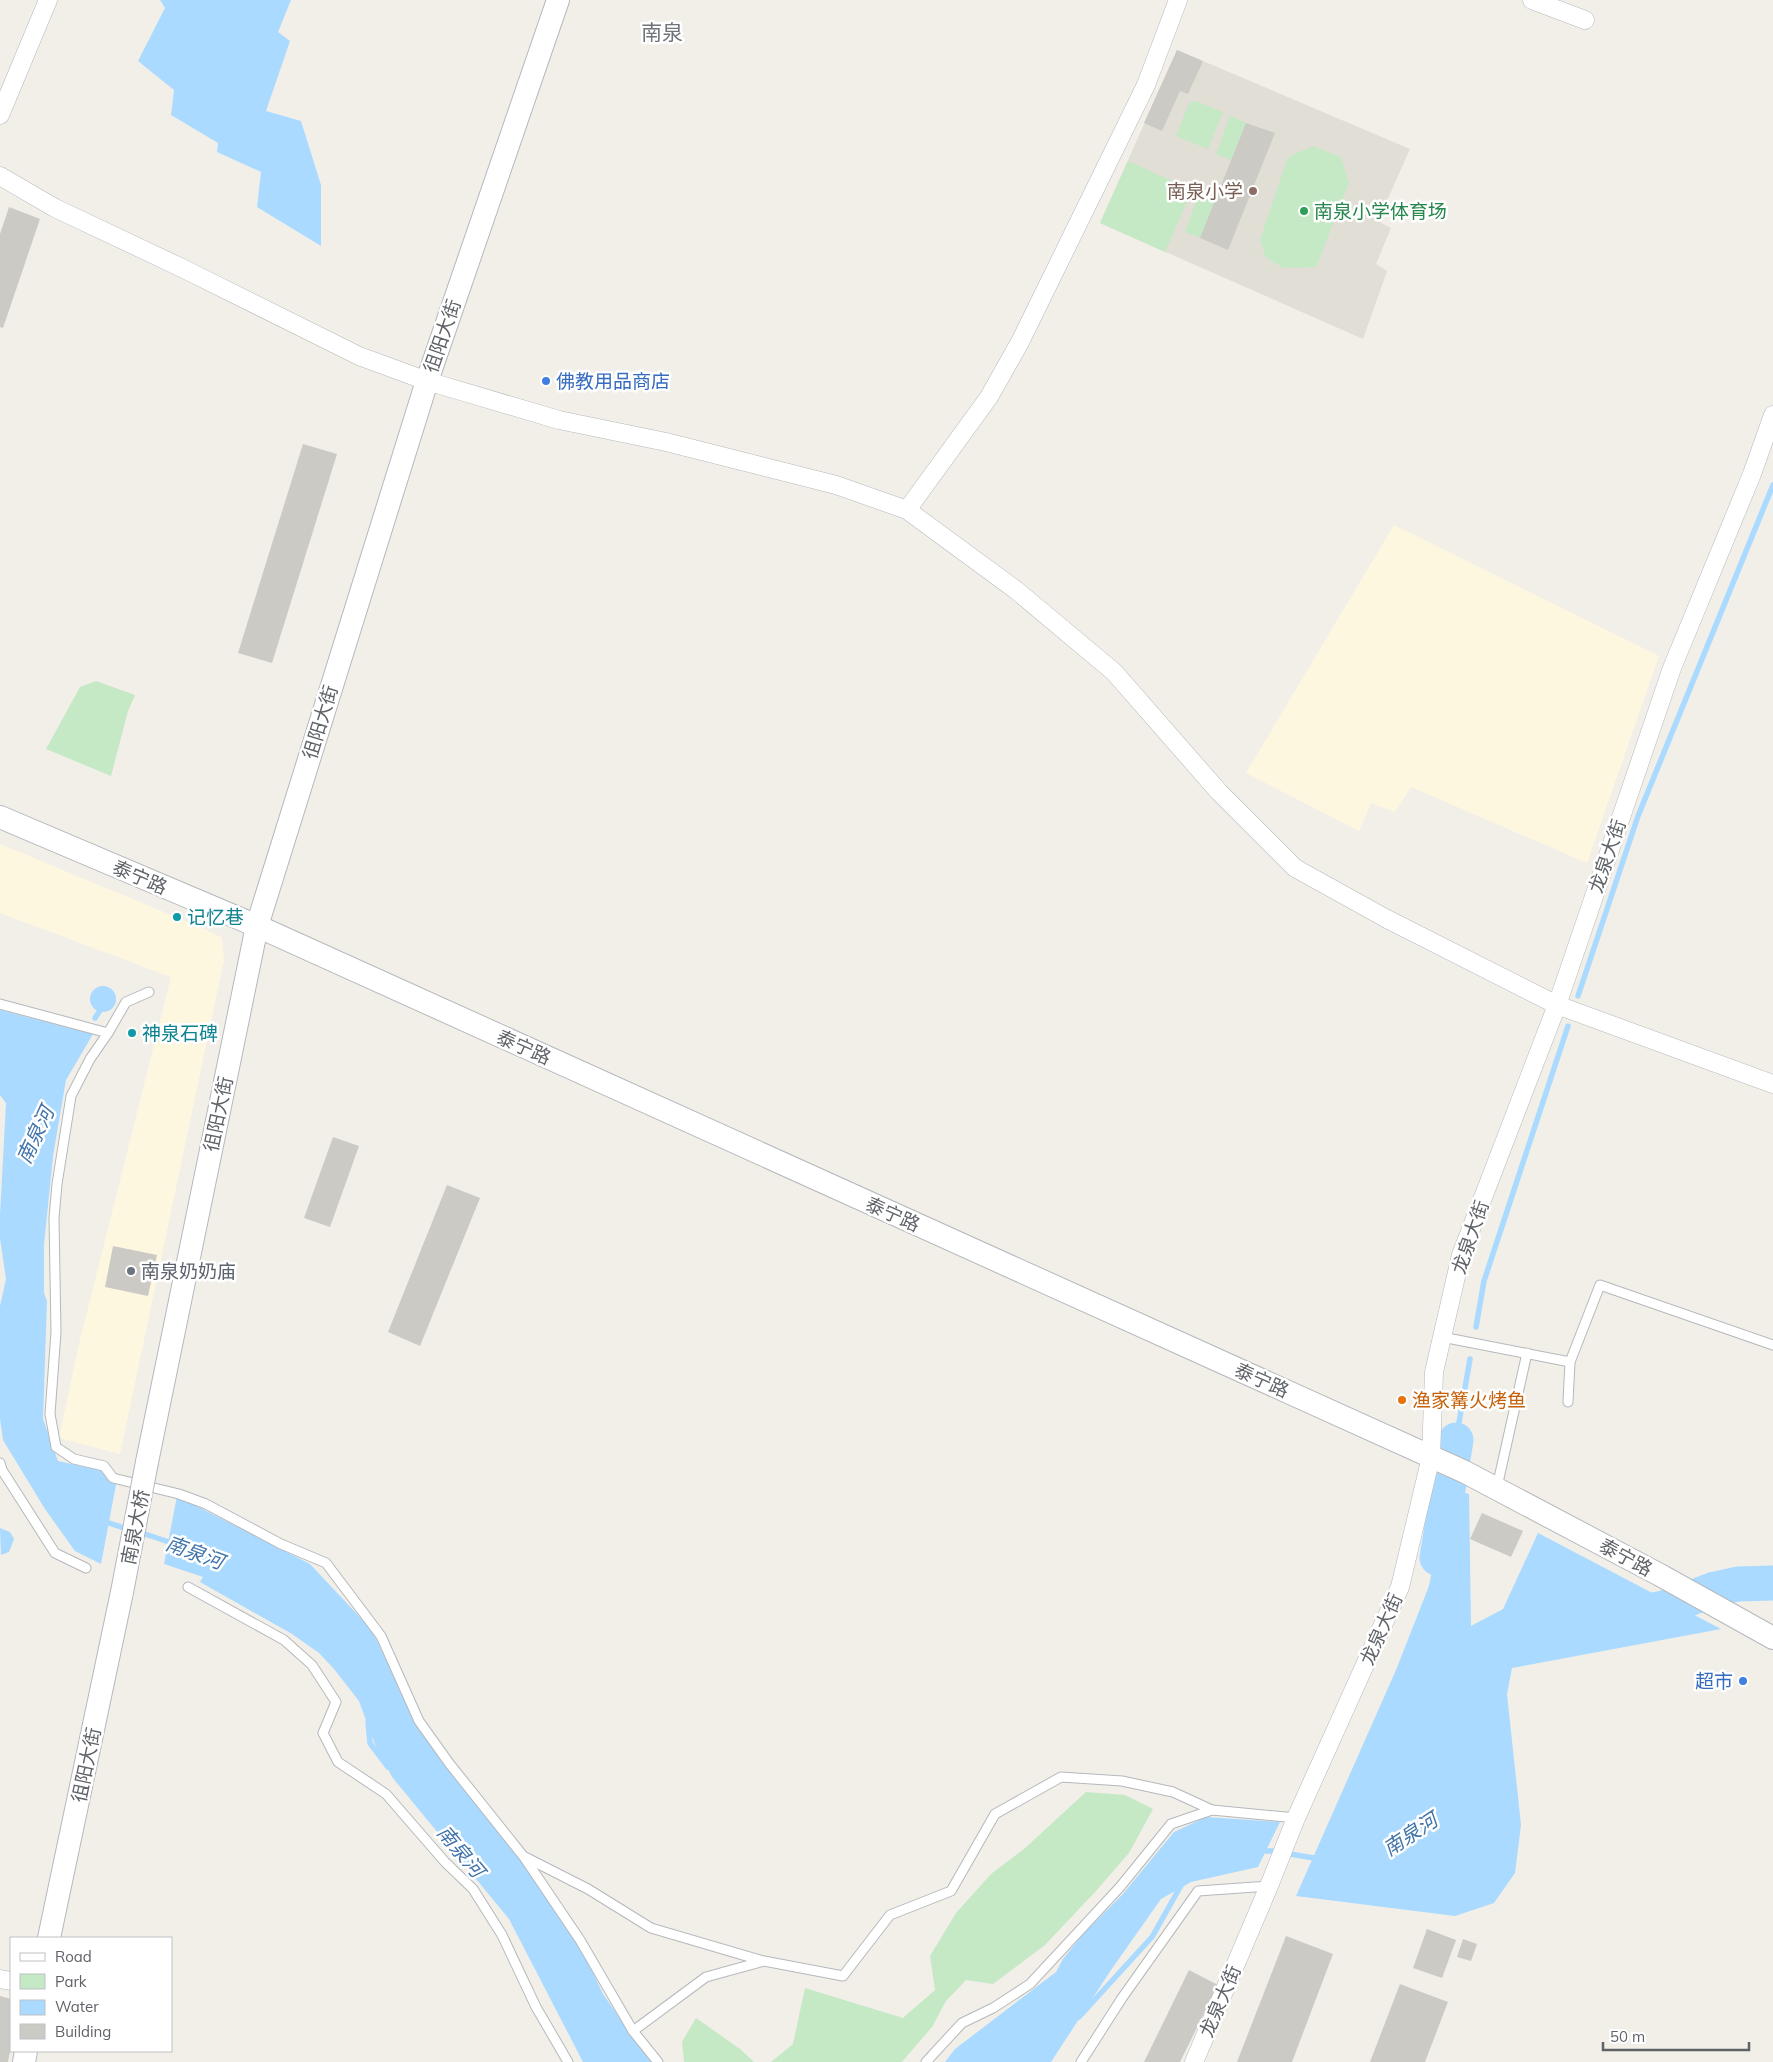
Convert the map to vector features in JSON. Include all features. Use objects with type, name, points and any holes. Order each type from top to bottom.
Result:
[{"type":"street","points":[[0,115],[48,0]]},
{"type":"street","name":"徂阳大街","points":[[147,1462],[257,926],[427,380],[558,0]]},
{"type":"street","points":[[907,510],[989,397],[1020,342],[1146,85],[1178,0]]},
{"type":"street","points":[[1532,0],[1585,20]]},
{"type":"street","points":[[0,176],[55,208],[182,268],[359,356],[427,380],[559,420],[666,442],[836,485],[907,510],[1016,590],[1114,672],[1219,792],[1296,868],[1387,919],[1557,1005],[1773,1084]]},
{"type":"street","name":"龙泉大街","points":[[1194,2062],[1296,1818],[1400,1587],[1431,1456],[1434,1372],[1461,1255],[1557,1005],[1672,668],[1752,474],[1773,415]]},
{"type":"street","name":"泰宁路","points":[[0,817],[257,926],[1431,1456],[1660,1575],[1773,1638]]},
{"type":"street","name":"南泉大桥","points":[[122,1592],[147,1462]]},
{"type":"street","name":"徂阳大街","points":[[49,1937],[122,1592]]},
{"type":"lane","points":[[149,992],[126,1002],[108,1033],[90,1058],[71,1096],[57,1184],[54,1218],[56,1332],[50,1414],[56,1447],[74,1459],[104,1466],[113,1478],[179,1494],[206,1504],[281,1544],[326,1563],[381,1636],[419,1721],[449,1763],[524,1857],[580,1940],[633,2031],[658,2062]]},
{"type":"lane","points":[[0,1004],[108,1033]]},
{"type":"lane","points":[[1568,1402],[1570,1362],[1600,1285],[1773,1345]]},
{"type":"lane","points":[[1442,1337],[1570,1362]]},
{"type":"lane","points":[[1497,1489],[1527,1354]]},
{"type":"lane","points":[[0,1463],[2,1470],[55,1553],[86,1568]]},
{"type":"lane","points":[[188,1587],[284,1640],[312,1665],[336,1702],[322,1733],[338,1762],[386,1794],[445,1862],[472,1889],[502,1935],[536,2007],[568,2062]]},
{"type":"lane","points":[[524,1857],[588,1889],[651,1928],[764,1961],[844,1976],[890,1915],[951,1891],[995,1814],[1061,1777],[1122,1781],[1173,1792],[1212,1810],[1296,1818]]},
{"type":"lane","points":[[926,2062],[962,2023],[993,2008],[1030,1984],[1120,1887],[1171,1824],[1212,1810]]},
{"type":"lane","points":[[1081,2062],[1122,1998],[1198,1891],[1269,1886]]},
{"type":"lane","points":[[633,2031],[706,1977],[764,1961]]},
{"type":"shaded area","name":"南泉小学","points":[[1177,50],[1410,149],[1378,221],[1391,228],[1376,264],[1387,271],[1363,339],[1100,223]]},
{"type":"shaded area","points":[[1394,525],[1659,656],[1587,863],[1411,787],[1395,812],[1371,803],[1359,831],[1246,773]]},
{"type":"shaded area","points":[[0,844],[207,930],[222,938],[224,960],[120,1454],[59,1438],[78,1348],[171,977],[0,913]]},
{"type":"green space","points":[[1195,101],[1223,112],[1208,149],[1176,136],[1189,103]]},
{"type":"green space","points":[[1230,116],[1246,123],[1231,160],[1216,154]]},
{"type":"green space","name":"南泉小学体育场","points":[[1313,146],[1341,157],[1349,183],[1316,267],[1284,268],[1266,258],[1260,240],[1288,157]]},
{"type":"green space","points":[[1128,161],[1192,190],[1165,252],[1100,223]]},
{"type":"green space","points":[[1199,194],[1215,201],[1201,238],[1185,232]]},
{"type":"green space","points":[[96,681],[135,695],[128,711],[111,776],[46,749],[80,687]]},
{"type":"green space","points":[[1086,1792],[1125,1795],[1153,1809],[1129,1853],[1045,1945],[993,1984],[966,1980],[946,2001],[932,2027],[902,2062],[771,2062],[793,2044],[805,1988],[903,2018],[935,1990],[930,1956],[956,1913],[991,1874],[1024,1849]]},
{"type":"green space","points":[[696,2018],[740,2049],[754,2062],[684,2062],[682,2042]]},
{"type":"water","points":[[160,0],[291,0],[278,32],[290,41],[266,111],[301,121],[321,185],[321,246],[257,207],[261,172],[217,152],[218,143],[171,115],[174,90],[138,61],[165,8]]},
{"type":"water","points":[[103,986],[112,990],[116,999],[112,1008],[103,1012],[94,1008],[90,999],[94,990]]},
{"type":"water","points":[[0,1010],[93,1034],[66,1080],[53,1156],[44,1245],[44,1293],[47,1301],[43,1419],[58,1461],[118,1474],[101,1564],[75,1551],[45,1509],[3,1440],[0,1419],[0,1306],[6,1279],[0,1238],[0,1215],[6,1103],[0,1095]]},
{"type":"water","points":[[1453,1490],[1469,1494],[1471,1626],[1503,1609],[1538,1533],[1721,1629],[1512,1668],[1507,1694],[1521,1825],[1515,1873],[1494,1903],[1455,1916],[1296,1896],[1396,1670],[1429,1586],[1442,1519]]},
{"type":"water","points":[[177,1496],[310,1564],[372,1630],[414,1721],[486,1817],[522,1861],[582,1950],[603,1994],[652,2062],[583,2062],[509,1919],[392,1777],[374,1742],[359,1701],[334,1669],[319,1653],[292,1634],[200,1582],[203,1577],[164,1564]]},
{"type":"water","points":[[0,1528],[10,1532],[14,1539],[9,1552],[1,1555]]},
{"type":"water","points":[[1206,1817],[1280,1822],[1258,1867],[1191,1882],[1161,1899],[1111,1970],[1051,2062],[945,2062],[955,2049],[1056,1972],[1063,1959],[1083,1934],[1122,1895],[1174,1832]]},
{"type":"building","points":[[1177,50],[1203,61],[1188,94],[1180,91],[1162,131],[1144,123]]},
{"type":"building","points":[[1246,123],[1275,133],[1228,250],[1200,238]]},
{"type":"building","points":[[9,207],[40,219],[3,328],[0,327],[0,234]]},
{"type":"building","points":[[303,444],[337,454],[272,663],[238,653]]},
{"type":"building","points":[[333,1137],[359,1146],[330,1227],[304,1218]]},
{"type":"building","points":[[447,1185],[480,1198],[420,1346],[388,1332]]},
{"type":"building","name":"南泉奶奶庙","points":[[113,1246],[157,1255],[148,1296],[105,1287]]},
{"type":"building","points":[[1482,1513],[1523,1531],[1511,1557],[1470,1539]]},
{"type":"building","points":[[1427,1929],[1456,1940],[1442,1978],[1413,1968]]},
{"type":"building","points":[[1286,1936],[1333,1954],[1292,2062],[1237,2062]]},
{"type":"building","points":[[1463,1939],[1477,1944],[1471,1961],[1457,1957]]},
{"type":"building","points":[[1189,1970],[1218,1985],[1180,2062],[1144,2062]]},
{"type":"building","points":[[1400,1984],[1448,2002],[1425,2062],[1370,2062]]},
{"type":"building","points":[[0,1996],[10,1999],[10,2051],[8,2062],[0,2062]]},
{"type":"waterway","points":[[1578,996],[1638,816],[1773,485]]},
{"type":"waterway","points":[[95,1018],[99,1012]]},
{"type":"waterway","points":[[1476,1327],[1484,1281],[1568,1026]]},
{"type":"waterway","points":[[1456,1440],[1470,1359]]},
{"type":"waterway","points":[[1437,1558],[1456,1440]]},
{"type":"waterway","name":"南泉河","points":[[103,1521],[130,1530]]},
{"type":"waterway","name":"南泉河","points":[[139,1532],[175,1544]]},
{"type":"waterway","name":"南泉河","points":[[1628,1616],[1667,1607],[1715,1589],[1738,1584],[1773,1583]]},
{"type":"waterway","name":"南泉河","points":[[368,1722],[370,1743],[388,1767]]},
{"type":"waterway","name":"南泉河","points":[[1260,1851],[1272,1851],[1320,1859]]},
{"type":"waterway","name":"南泉河","points":[[1079,2017],[1152,1937],[1183,1882]]},
{"type":"place","name":"南泉小学","points":[[1253,191]]},
{"type":"place","name":"南泉小学体育场","points":[[1304,211]]},
{"type":"place","name":"佛教用品商店","points":[[546,381]]},
{"type":"place","name":"记忆巷","points":[[177,917]]},
{"type":"place","name":"神泉石碑","points":[[132,1033]]},
{"type":"place","name":"南泉奶奶庙","points":[[131,1271]]},
{"type":"place","name":"渔家篝火烤鱼","points":[[1402,1400]]},
{"type":"place","name":"超市","points":[[1743,1681]]},
{"type":"district","name":"南泉","points":[[662,32]]}]
